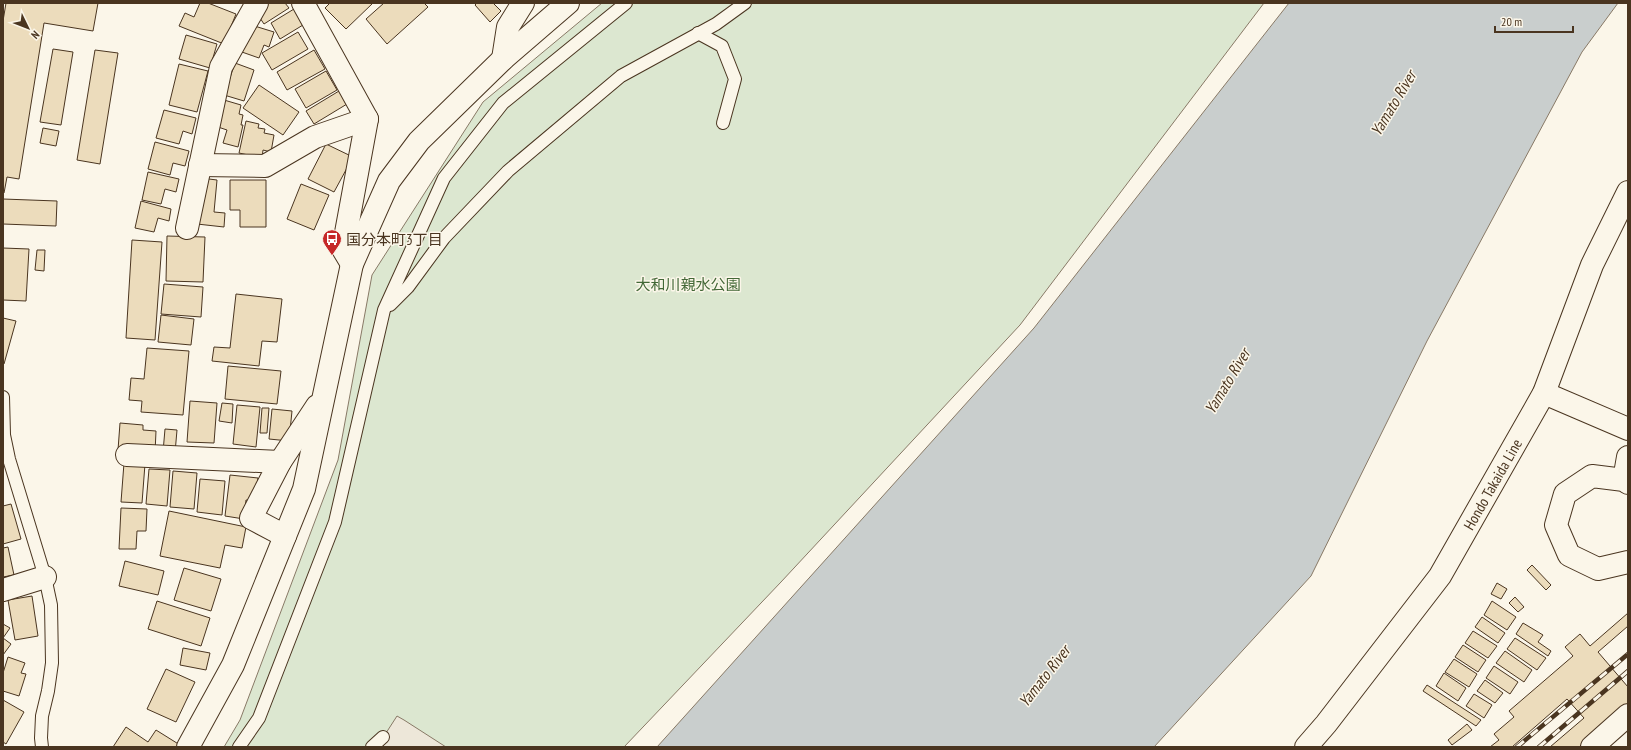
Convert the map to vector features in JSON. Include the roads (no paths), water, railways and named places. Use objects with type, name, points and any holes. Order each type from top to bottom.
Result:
[{"type":"street","points":[[187,228],[221,67],[257,3]]},
{"type":"street","points":[[303,3],[367,119],[343,249],[352,264]]},
{"type":"street","points":[[503,58],[508,27],[523,3]]},
{"type":"street","points":[[188,747],[233,665],[304,489],[352,264],[389,181],[419,141],[503,58],[568,3]]},
{"type":"street","points":[[200,165],[265,166],[315,137],[367,119]]},
{"type":"street","name":"Hondo Takaida Line","points":[[1306,747],[1326,724],[1440,576],[1544,392],[1592,265],[1628,192]]},
{"type":"street","points":[[1544,392],[1628,429]]},
{"type":"street","points":[[285,536],[251,518],[280,462],[324,394]]},
{"type":"street","points":[[127,455],[280,462]]},
{"type":"street","points":[[1628,457],[1626,481],[1592,476],[1565,494],[1556,525],[1569,555],[1598,569],[1628,562]]},
{"type":"street","points":[[3,590],[44,577]]},
{"type":"street","points":[[1592,747],[1628,715]]},
{"type":"lane","points":[[239,747],[259,718],[335,522],[384,310],[444,178],[503,103],[626,3]]},
{"type":"lane","points":[[384,310],[408,287],[444,238],[508,171],[621,76],[716,24],[745,3]]},
{"type":"lane","points":[[698,33],[722,46],[735,79],[723,124]]},
{"type":"lane","points":[[3,397],[4,435],[9,459],[51,605],[52,642],[50,677],[42,716],[40,738],[42,747]]},
{"type":"lane","points":[[372,747],[383,737]]},
{"type":"water","name":"Yamato River","points":[[1289,3],[1618,3],[1582,52],[1427,341],[1311,576],[1154,747],[657,747],[1034,328]]},
{"type":"railway","points":[[1517,747],[1628,654]]},
{"type":"railway","points":[[1539,747],[1628,671]]},
{"type":"place","name":"国分本町3丁目","points":[[332,256]]},
{"type":"park label","name":"大和川親水公園","points":[[688,284]]}]
